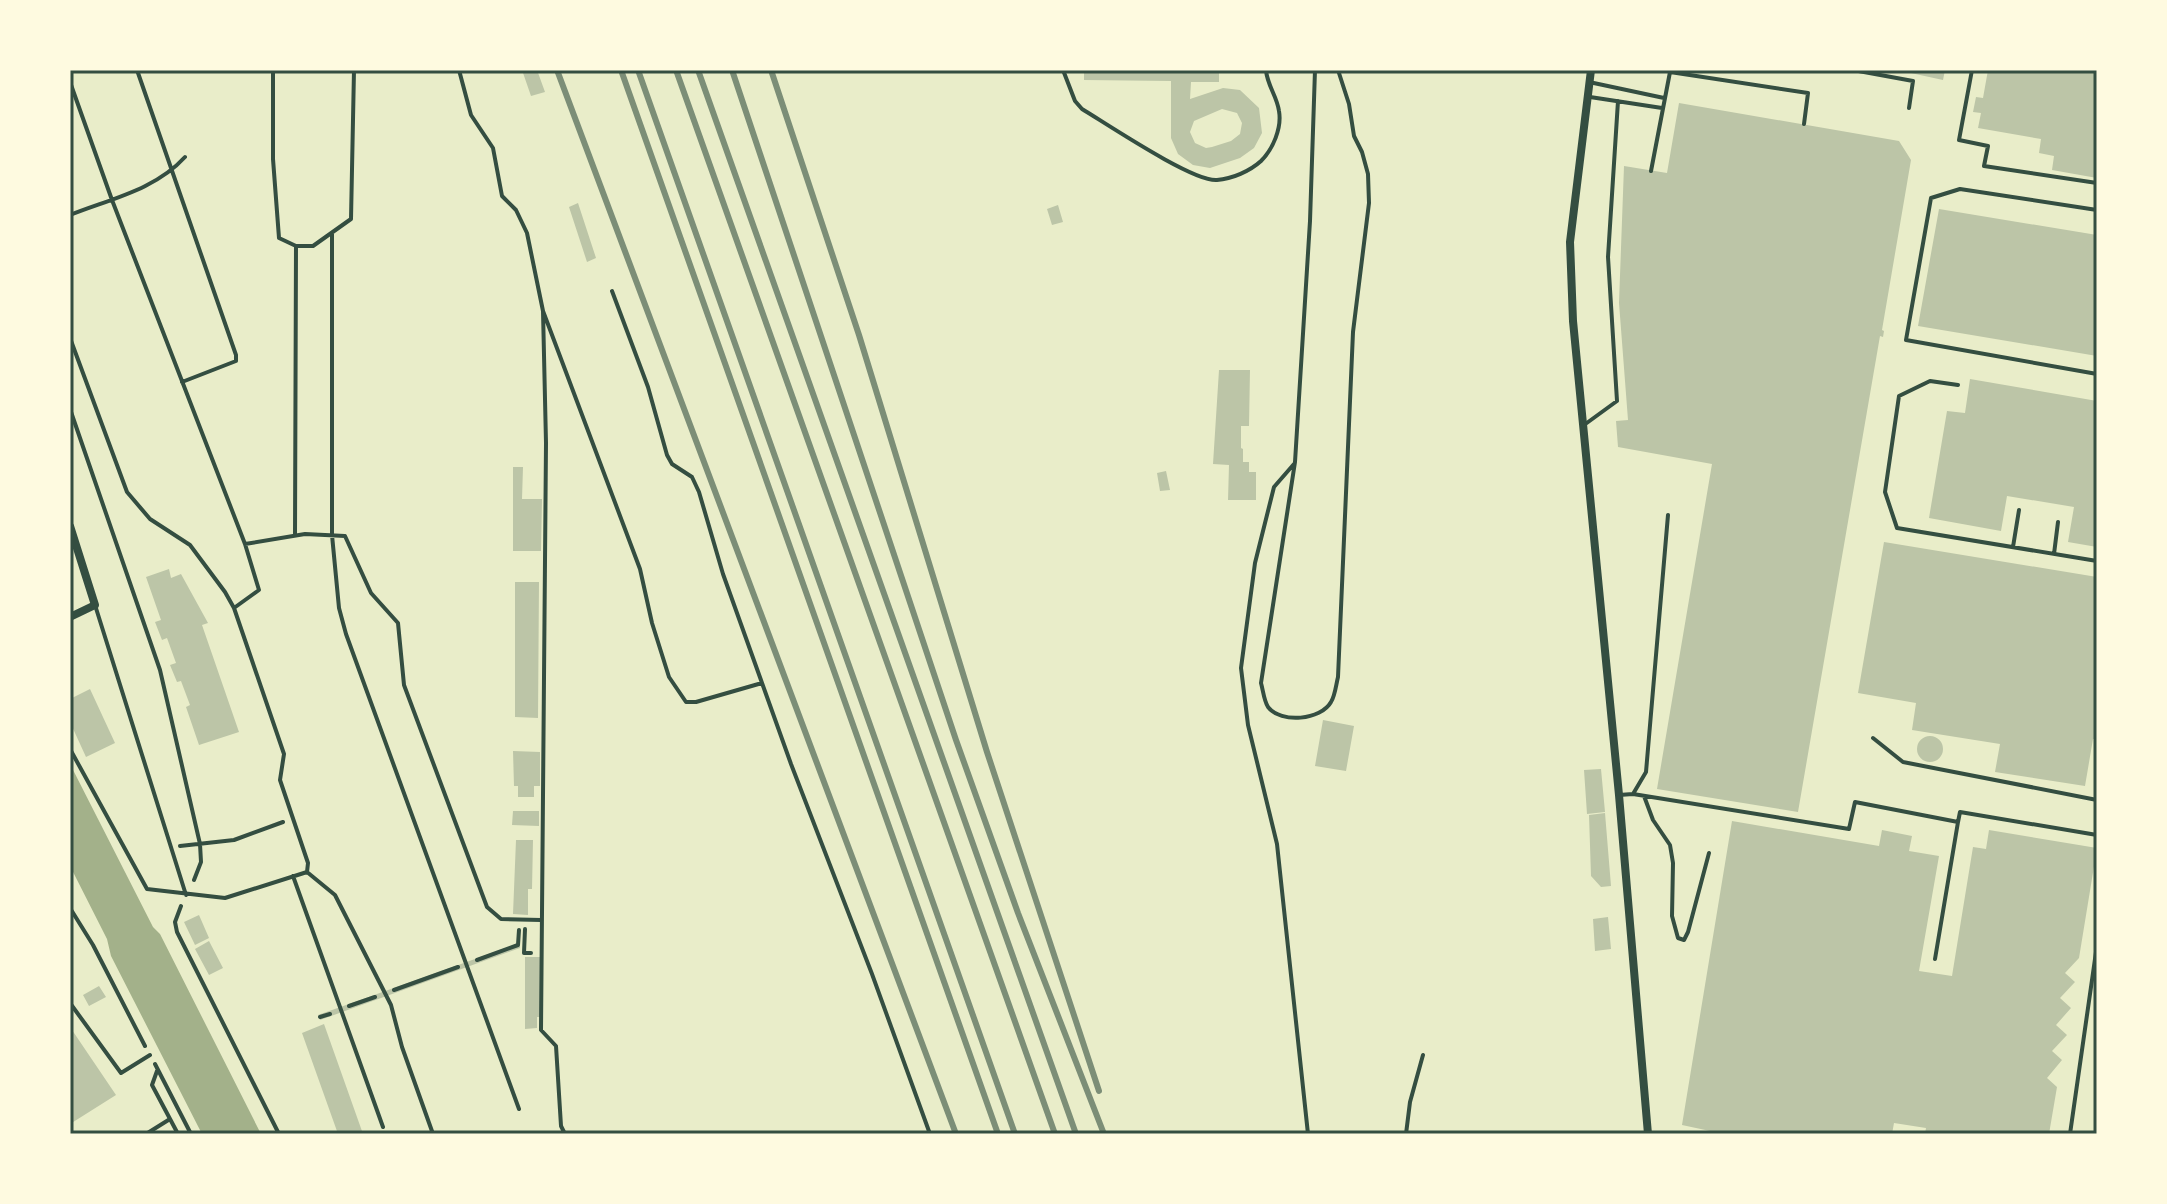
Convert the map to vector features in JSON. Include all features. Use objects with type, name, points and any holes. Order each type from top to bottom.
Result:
[{"type":"street","points":[[1591,70],[1570,242],[1573,321],[1648,1134]]},
{"type":"street","points":[[70,526],[95,605],[70,617]]},
{"type":"lane","points":[[137,70],[236,355],[236,361],[182,382]]},
{"type":"lane","points":[[273,70],[273,159],[279,238],[296,246],[313,246],[351,219],[354,70]]},
{"type":"lane","points":[[459,70],[471,115],[493,148],[502,196],[516,210],[527,233],[543,311],[640,569],[652,623],[669,677],[686,702],[696,702],[762,683]]},
{"type":"lane","points":[[1063,70],[1075,101],[1082,109],[1190,173],[1215,181],[1254,167],[1264,158],[1278,132],[1279,111],[1266,70]]},
{"type":"lane","points":[[1315,70],[1310,221],[1295,462],[1261,683],[1267,705],[1275,714],[1290,717],[1318,715],[1331,703],[1338,677],[1353,332],[1369,203],[1368,174],[1354,136],[1349,104],[1338,70]]},
{"type":"lane","points":[[1853,70],[1913,81],[1909,108]]},
{"type":"lane","points":[[1972,70],[1959,140],[1988,146],[1984,166],[2097,183]]},
{"type":"lane","points":[[1651,171],[1670,72],[1808,93],[1804,124]]},
{"type":"lane","points":[[70,82],[112,200],[245,544],[259,590],[234,608]]},
{"type":"lane","points":[[1589,82],[1664,98]]},
{"type":"lane","points":[[1587,97],[1662,108]]},
{"type":"lane","points":[[1582,427],[1617,401],[1608,257],[1618,101]]},
{"type":"lane","points":[[70,215],[112,200],[172,171],[185,157]]},
{"type":"lane","points":[[2097,210],[1960,189],[1931,198],[1906,340],[2097,374]]},
{"type":"lane","points":[[332,234],[332,535],[339,608],[519,1109]]},
{"type":"lane","points":[[295,535],[296,246]]},
{"type":"lane","points":[[612,291],[648,387],[667,455],[672,464],[692,477],[699,492],[723,574],[762,683],[930,1134]]},
{"type":"lane","points":[[543,311],[546,443],[541,1030],[556,1046],[561,1126],[565,1134]]},
{"type":"lane","points":[[70,338],[127,492],[150,519],[190,545],[234,608],[284,754],[280,780],[308,863],[307,872]]},
{"type":"lane","points":[[1958,385],[1930,381],[1899,396],[1885,492],[1897,528],[2097,561]]},
{"type":"lane","points":[[1295,462],[1274,487],[1262,532],[1241,668],[1248,725],[1277,844],[1308,1134]]},
{"type":"lane","points":[[2013,547],[2019,510]]},
{"type":"lane","points":[[1633,794],[1646,772],[1668,515]]},
{"type":"lane","points":[[2054,554],[2058,522]]},
{"type":"lane","points":[[245,544],[295,535],[345,536],[371,593],[398,623],[404,685],[487,907],[501,919],[542,920]]},
{"type":"lane","points":[[95,605],[186,895]]},
{"type":"lane","points":[[1873,738],[1903,762],[2097,800]]},
{"type":"lane","points":[[70,749],[147,889],[225,898],[307,872]]},
{"type":"lane","points":[[1619,795],[1633,794],[1849,829],[1855,802],[1958,822]]},
{"type":"lane","points":[[1644,796],[1653,820],[1670,845],[1673,863],[1672,916],[1678,938],[1684,940],[1709,853]]},
{"type":"lane","points":[[1935,959],[1960,812],[2097,835]]},
{"type":"lane","points":[[307,872],[335,895],[391,1005],[402,1047],[433,1134]]},
{"type":"lane","points":[[293,876],[383,1127]]},
{"type":"lane","points":[[2070,1134],[2097,945]]},
{"type":"lane","points":[[70,1003],[121,1073],[150,1055]]},
{"type":"lane","points":[[1406,1134],[1410,1102],[1423,1055]]},
{"type":"path","points":[[70,409],[160,670],[200,844],[201,862],[176,918],[177,932],[279,1134]]},
{"type":"path","points":[[182,846],[234,840],[293,819]]},
{"type":"path","points":[[70,908],[93,945],[191,1134]]},
{"type":"path","points":[[476,961],[518,945],[522,926],[524,953]]},
{"type":"path","points":[[391,991],[462,966]]},
{"type":"path","points":[[349,1007],[377,996]]},
{"type":"path","points":[[320,1017],[334,1012]]},
{"type":"path","points":[[157,1069],[152,1085],[178,1134]]},
{"type":"path","points":[[146,1134],[170,1119]]},
{"type":"shaded area","points":[[70,764],[261,1134],[202,1134],[111,956],[107,939],[70,866]]},
{"type":"building","points":[[522,70],[537,70],[545,92],[531,96]]},
{"type":"building","points":[[1084,70],[1219,70],[1219,82],[1191,82],[1190,99],[1223,88],[1240,90],[1259,108],[1262,133],[1254,148],[1240,158],[1210,168],[1193,165],[1178,154],[1171,138],[1171,81],[1084,80]],"holes":[[[1222,109],[1237,113],[1242,123],[1240,134],[1231,141],[1206,148],[1195,143],[1190,132],[1194,121]]]},
{"type":"building","points":[[1897,70],[1945,70],[1943,80]]},
{"type":"building","points":[[1988,70],[2097,70],[2097,178],[2052,170],[2054,156],[2039,153],[2041,139],[1978,128],[1981,113],[1973,112],[1976,97],[1983,98]]},
{"type":"building","points":[[1679,103],[1899,141],[1911,160],[1883,337],[1880,336],[1798,812],[1657,789],[1712,464],[1618,447],[1616,421],[1628,420],[1619,303],[1624,166],[1667,173]]},
{"type":"building","points":[[578,203],[596,258],[587,262],[569,207]]},
{"type":"building","points":[[1058,205],[1063,222],[1052,225],[1047,209]]},
{"type":"building","points":[[1939,209],[2097,235],[2097,356],[1918,326]]},
{"type":"building","points":[[1219,370],[1250,370],[1249,426],[1241,426],[1241,448],[1243,462],[1249,462],[1249,472],[1256,472],[1256,500],[1228,500],[1229,465],[1213,464]]},
{"type":"building","points":[[1970,379],[2097,401],[2097,547],[2068,542],[2074,507],[2007,496],[2001,531],[1929,518],[1947,411],[1965,413]]},
{"type":"building","points":[[513,467],[523,467],[522,499],[542,499],[541,551],[513,551]]},
{"type":"building","points":[[1166,471],[1170,490],[1160,491],[1157,473]]},
{"type":"building","points":[[1884,542],[2097,577],[2097,739],[2093,739],[2085,786],[1995,772],[2000,744],[1912,730],[1916,703],[1858,693]]},
{"type":"building","points":[[169,569],[171,578],[181,574],[208,623],[202,625],[239,732],[199,745],[186,707],[190,705],[181,681],[177,682],[170,665],[176,663],[167,638],[162,640],[155,622],[161,620],[146,577]]},
{"type":"building","points":[[515,582],[539,582],[538,718],[515,717]]},
{"type":"building","points":[[90,689],[115,743],[86,757],[70,722],[70,699]]},
{"type":"building","points":[[1323,720],[1354,726],[1346,771],[1315,766]]},
{"type":"building","points":[[1930,736],[1939,740],[1943,749],[1939,758],[1930,762],[1921,758],[1917,749],[1921,740]]},
{"type":"building","points":[[513,751],[540,752],[540,786],[534,786],[534,797],[518,797],[518,786],[514,786]]},
{"type":"building","points":[[1601,769],[1605,812],[1587,814],[1584,770]]},
{"type":"building","points":[[513,811],[539,811],[539,826],[512,825]]},
{"type":"building","points":[[1605,813],[1611,886],[1601,887],[1591,876],[1589,815]]},
{"type":"building","points":[[1732,821],[1879,846],[1882,830],[1912,836],[1909,851],[1939,856],[1919,971],[1952,976],[1973,847],[1986,849],[1989,830],[2097,848],[2079,958],[2065,973],[2075,982],[2060,998],[2071,1008],[2056,1025],[2067,1035],[2052,1051],[2062,1060],[2047,1078],[2057,1087],[2049,1134],[1925,1134],[1926,1128],[1894,1123],[1892,1134],[1709,1134],[1710,1131],[1682,1125]]},
{"type":"building","points":[[516,840],[533,840],[528,915],[513,914]]},
{"type":"building","points":[[199,915],[209,938],[195,945],[184,922]]},
{"type":"building","points":[[1608,917],[1611,949],[1595,951],[1593,919]]},
{"type":"building","points":[[209,941],[223,968],[209,975],[195,949]]},
{"type":"building","points":[[520,943],[520,948],[320,1020],[318,1015]]},
{"type":"building","points":[[525,957],[540,957],[540,1017],[537,1017],[537,1028],[525,1029]]},
{"type":"building","points":[[99,986],[106,997],[89,1006],[83,995]]},
{"type":"building","points":[[324,1024],[363,1134],[338,1134],[302,1033]]},
{"type":"building","points":[[70,1027],[116,1095],[70,1124]]},
{"type":"railway","points":[[557,70],[956,1134]]},
{"type":"railway","points":[[621,70],[998,1134]]},
{"type":"railway","points":[[638,70],[1015,1134]]},
{"type":"railway","points":[[676,70],[1055,1134]]},
{"type":"railway","points":[[698,70],[1076,1134]]},
{"type":"railway","points":[[732,70],[956,740],[1018,913],[1104,1134]]},
{"type":"railway","points":[[771,70],[859,335],[987,752],[1099,1091]]}]
